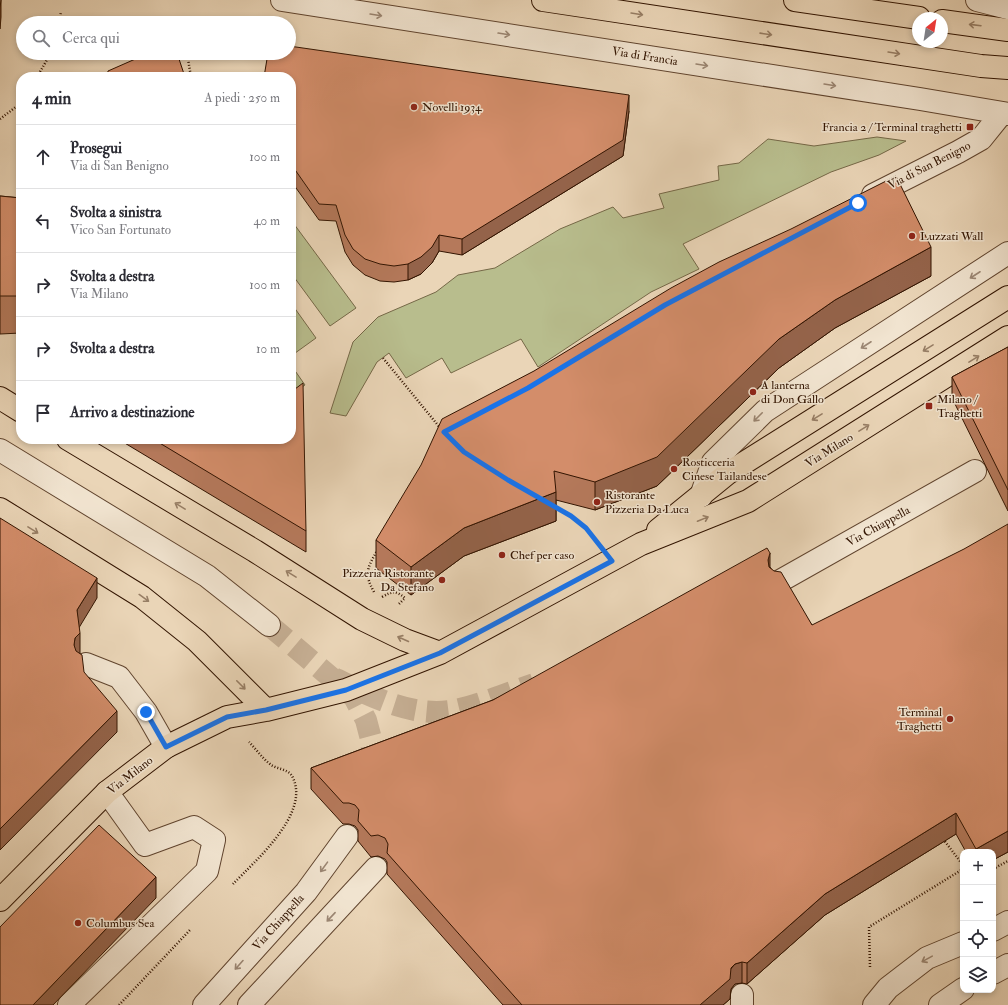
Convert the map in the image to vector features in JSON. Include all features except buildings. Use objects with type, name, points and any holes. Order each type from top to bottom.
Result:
[{"type":"main road","points":[[543,0],[973,65],[1008,68]]},
{"type":"main road","points":[[795,0],[912,17]]},
{"type":"main road","points":[[948,22],[1008,30]]},
{"type":"main road","name":"Via Milano","points":[[0,900],[107,792],[166,747],[227,717],[266,710],[346,690],[440,653],[641,544],[728,473],[1008,297]]},
{"type":"main road","name":"Via Milano","points":[[641,544],[748,501],[1008,337]]},
{"type":"main road","points":[[0,398],[16,408]]},
{"type":"main road","points":[[76,444],[255,551],[362,619],[405,640],[440,653]]},
{"type":"main road","points":[[0,509],[142,597],[197,640],[266,710]]},
{"type":"street","name":"Via di Francia","points":[[282,0],[920,99],[1005,114]]},
{"type":"street","points":[[977,0],[1008,8]]},
{"type":"street","name":"Via di San Benigno","points":[[858,203],[981,139],[1005,114]]},
{"type":"street","points":[[701,496],[713,462],[765,410],[1008,253]]},
{"type":"street","points":[[0,450],[208,576],[269,625]]},
{"type":"street","name":"Via Chiappella","points":[[780,581],[975,471]]},
{"type":"street","points":[[86,664],[119,677],[146,712],[166,747]]},
{"type":"street","points":[[68,1005],[207,871],[214,840],[194,827],[145,845],[107,792]]},
{"type":"street","name":"Via Chiappella","points":[[205,1003],[306,892],[347,836]]},
{"type":"street","points":[[248,1005],[376,868]]},
{"type":"street","points":[[996,928],[1008,922]]},
{"type":"street","points":[[874,1005],[888,988],[927,958],[960,944]]},
{"type":"street","points":[[996,971],[1008,964]]},
{"type":"street","points":[[940,1005],[960,991]]},
{"type":"path","points":[[60,12],[60,16]]},
{"type":"path","points":[[40,72],[47,60]]},
{"type":"path","points":[[188,60],[190,72]]},
{"type":"path","points":[[0,118],[16,107]]},
{"type":"path","points":[[383,358],[444,432]]},
{"type":"path","points":[[550,504],[571,516],[586,528],[612,561]]},
{"type":"path","points":[[375,594],[367,579],[369,565],[378,549]]},
{"type":"path","points":[[271,765],[284,769],[293,777]]},
{"type":"path","points":[[940,834],[960,861]]},
{"type":"path","points":[[996,867],[1008,861]]},
{"type":"path","points":[[870,974],[869,927],[960,871]]},
{"type":"green space","points":[[877,137],[906,141],[879,155],[831,172],[683,244],[699,269],[651,292],[538,367],[521,339],[451,373],[442,358],[406,378],[389,353],[377,362],[346,416],[330,413],[353,342],[378,317],[436,292],[458,275],[495,268],[560,229],[613,207],[623,218],[664,208],[659,194],[719,180],[718,166],[739,163],[768,139],[814,146]]},
{"type":"green space","points":[[296,227],[356,308],[330,326],[296,280]]},
{"type":"green space","points":[[296,310],[316,338],[296,352]]},
{"type":"green space","points":[[296,372],[305,385],[296,391]]},
{"type":"tunnel","points":[[269,625],[354,697],[366,720],[371,739],[372,761],[370,775]]},
{"type":"tunnel","points":[[334,678],[362,692],[408,709],[440,712],[476,705],[534,684]]},
{"type":"place","name":"Novelli 1934","points":[[414,107]]},
{"type":"place","name":"Francia 2 / Terminal traghetti","points":[[970,127]]},
{"type":"place","name":"Luzzati Wall","points":[[912,236]]},
{"type":"place","name":"A lanterna di Don Gallo","points":[[753,392]]},
{"type":"place","name":"Milano / Traghetti","points":[[929,406]]},
{"type":"place","name":"Rosticceria Cinese Tailandese","points":[[674,469]]},
{"type":"place","name":"Ristorante Pizzeria Da Luca","points":[[597,502]]},
{"type":"place","name":"Chef per caso","points":[[502,555]]},
{"type":"place","name":"Pizzeria Ristorante Da Stefano","points":[[442,580]]},
{"type":"place","name":"Terminal Traghetti","points":[[950,719]]},
{"type":"place","name":"Columbus Sea","points":[[78,923]]},
{"type":"route","points":[[146,712],[166,747],[227,717],[266,710],[346,690],[440,653],[612,561],[586,528],[571,516],[508,480],[464,452],[447,438],[444,432],[549,376],[665,305],[858,203]]}]
